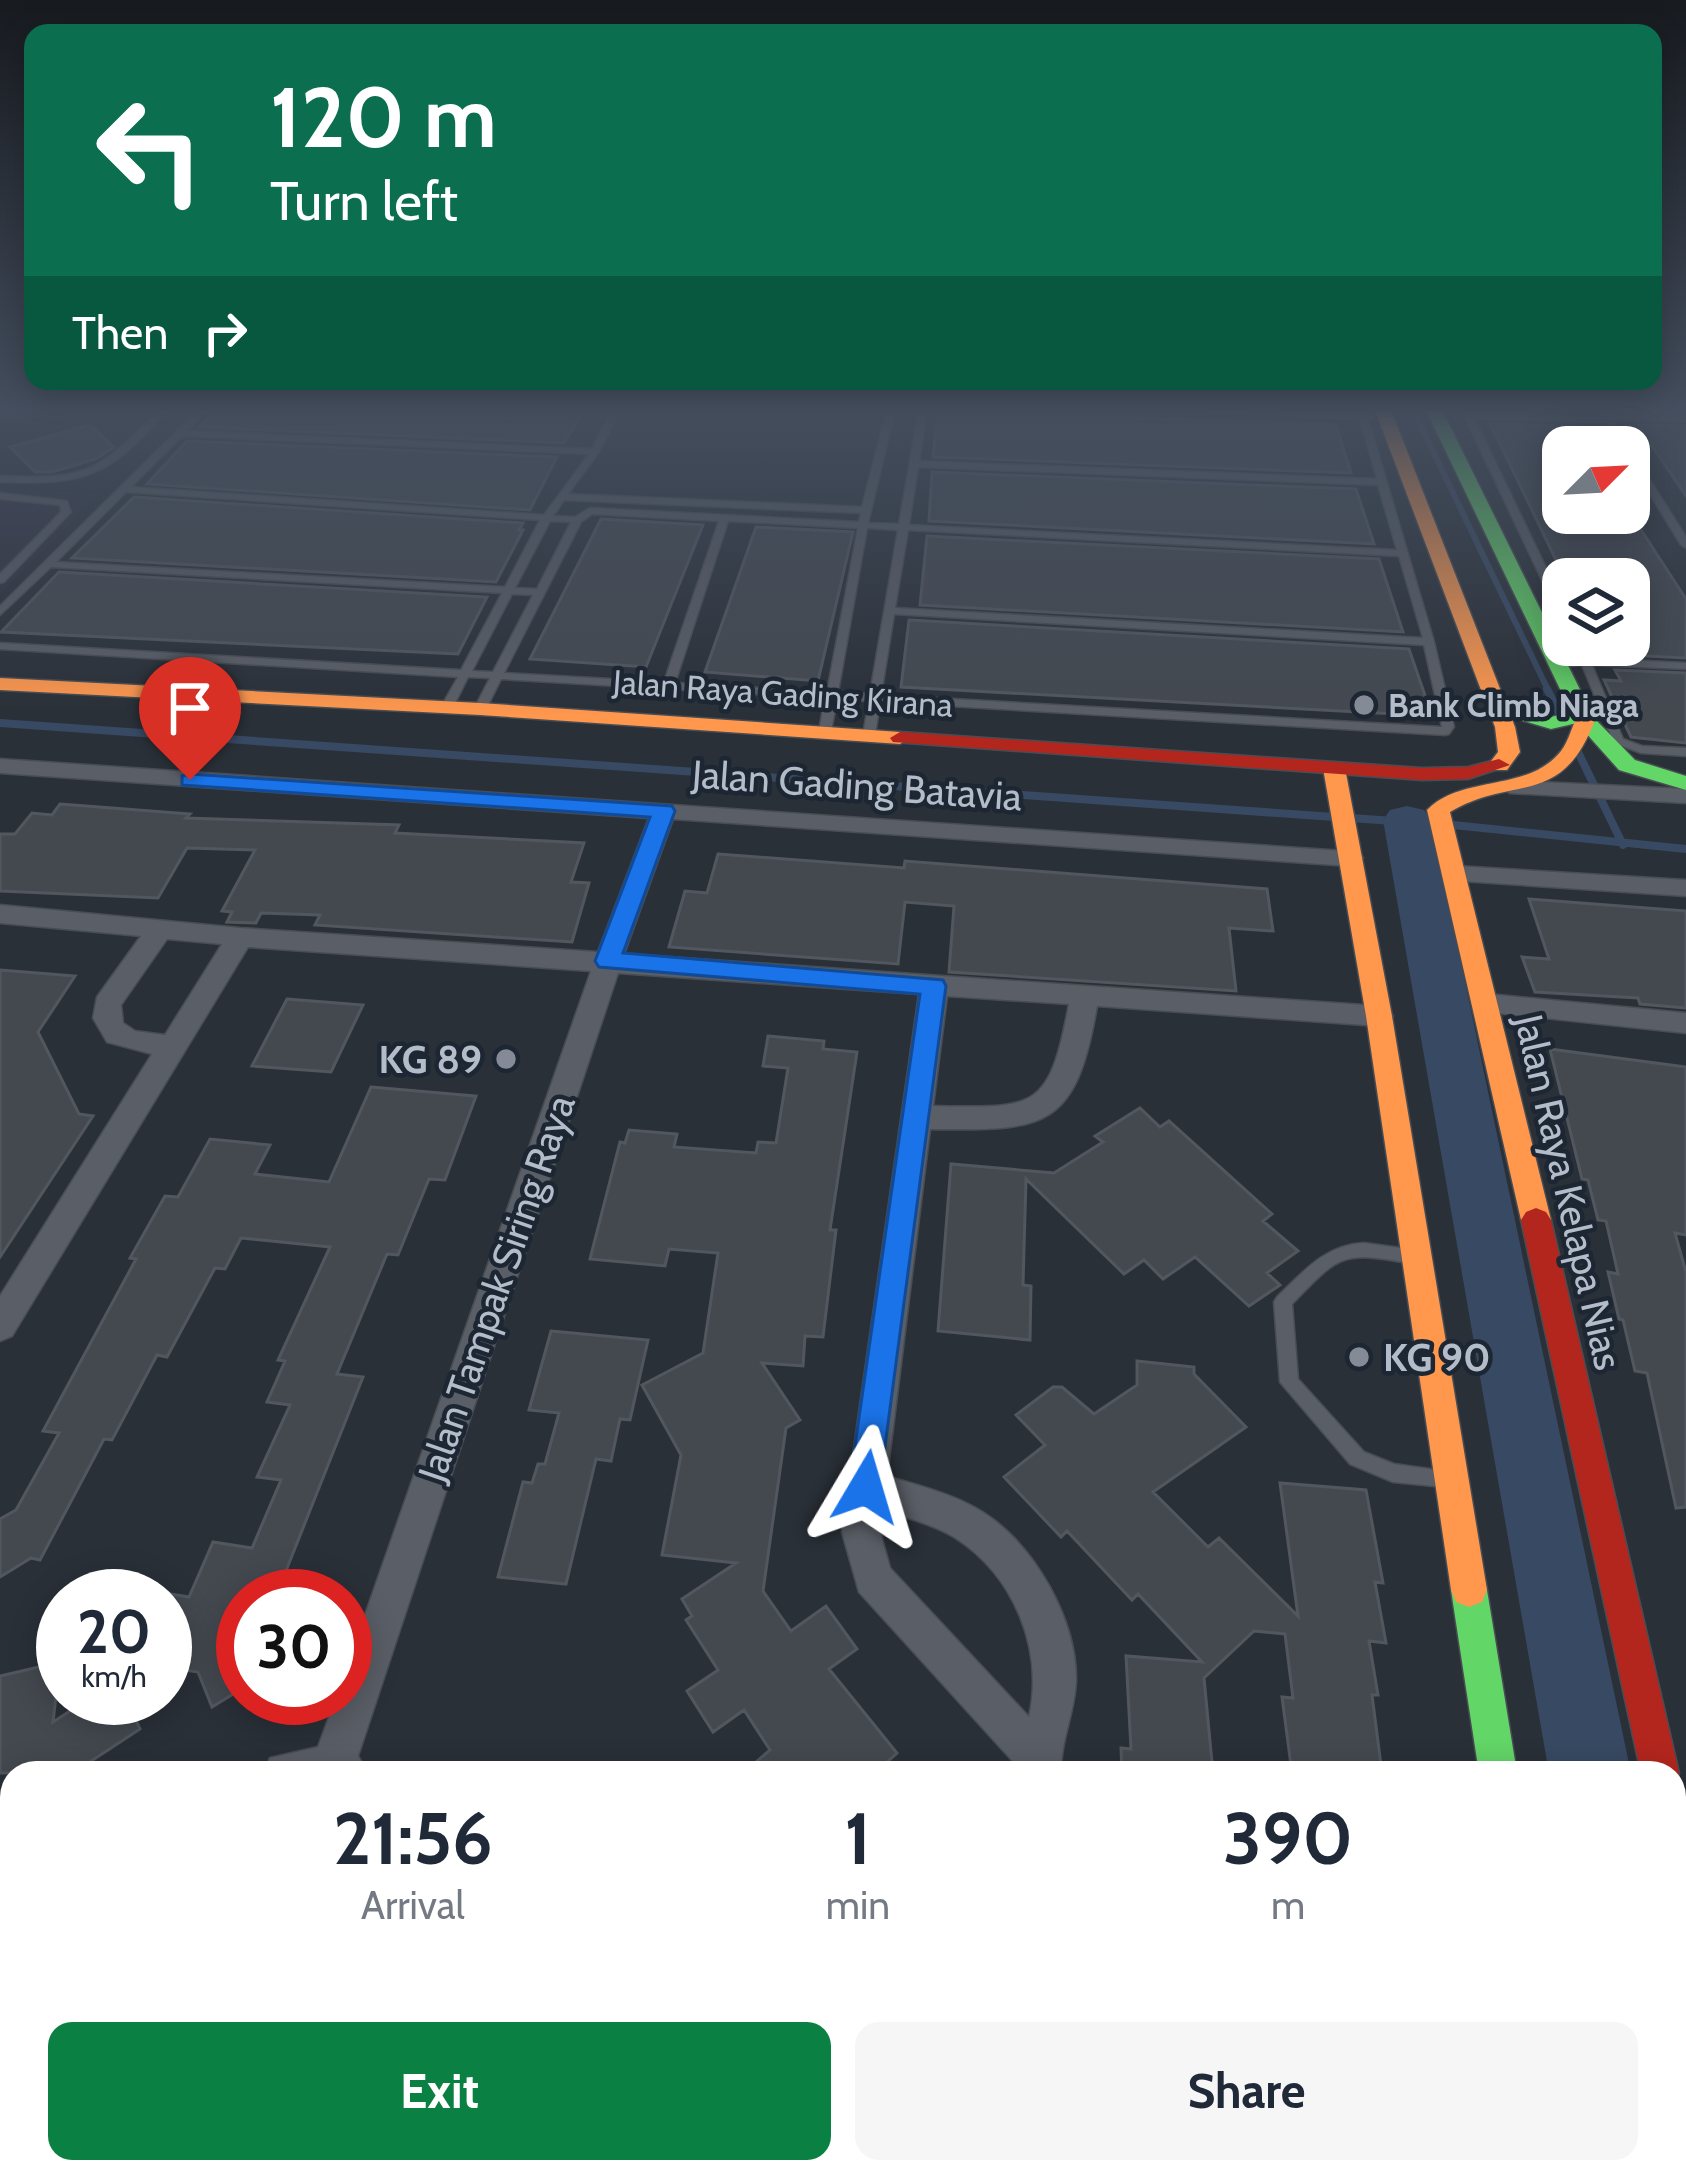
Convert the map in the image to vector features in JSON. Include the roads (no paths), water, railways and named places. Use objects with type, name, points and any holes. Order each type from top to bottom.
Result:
[{"type":"main road","points":[[1419,512],[1506,713],[1578,727],[1618,762],[1643,774],[1686,783]]},
{"type":"main road","points":[[1488,512],[1542,614]]},
{"type":"main road","points":[[1565,666],[1578,727]]},
{"type":"main road","name":"Jalan Raya Gading Kirana","points":[[0,684],[480,709],[1467,774],[1505,763],[1509,752],[1506,713]]},
{"type":"main road","name":"Jalan Raya Kelapa Nias","points":[[1578,727],[1570,754],[1518,788],[1460,796],[1438,810],[1487,1004],[1657,1761]]},
{"type":"main road","points":[[1334,768],[1379,1016],[1496,1761]]},
{"type":"street","name":"Jalan Gading Batavia","points":[[0,766],[1349,853]]},
{"type":"street","points":[[1518,788],[1686,796]]},
{"type":"street","name":"Jalan Tampak Siring Raya","points":[[342,1761],[608,961],[664,811]]},
{"type":"street","points":[[1454,868],[1686,888]]},
{"type":"street","points":[[0,914],[240,937],[1379,1016]]},
{"type":"street","points":[[160,929],[107,1004],[105,1017],[109,1031],[122,1040],[172,1046]]},
{"type":"street","points":[[0,1326],[240,937]]},
{"type":"street","points":[[934,986],[861,1532],[873,1578],[1035,1761]]},
{"type":"street","points":[[915,1117],[1013,1118],[1042,1109],[1061,1093],[1074,1065],[1085,996]]},
{"type":"street","points":[[1487,1004],[1686,1023]]},
{"type":"street","points":[[866,1487],[966,1523],[1025,1584],[1056,1647],[1056,1696],[1040,1761]]},
{"type":"lane","points":[[0,580],[66,512]]},
{"type":"lane","points":[[0,612],[100,512]]},
{"type":"lane","points":[[469,512],[577,520]]},
{"type":"lane","points":[[447,707],[551,512]]},
{"type":"lane","points":[[480,709],[580,514],[591,512]]},
{"type":"lane","points":[[626,512],[1400,553]]},
{"type":"lane","points":[[825,731],[866,512]]},
{"type":"lane","points":[[869,735],[907,512]]},
{"type":"lane","points":[[0,646],[1436,734],[1448,727],[1429,641],[1388,512]]},
{"type":"lane","points":[[1514,512],[1542,570]]},
{"type":"lane","points":[[1665,512],[1686,545]]},
{"type":"lane","points":[[668,686],[724,519]]},
{"type":"lane","points":[[46,564],[537,592]]},
{"type":"lane","points":[[891,611],[1429,641]]},
{"type":"lane","points":[[1650,664],[1686,666]]},
{"type":"lane","points":[[1589,666],[1618,741],[1641,749],[1686,752]]},
{"type":"lane","points":[[1417,1258],[1368,1248],[1335,1251],[1283,1302],[1289,1382],[1357,1458],[1393,1474],[1453,1478]]},
{"type":"waterway","points":[[1462,512],[1549,692]]},
{"type":"waterway","points":[[1547,689],[1563,721]]},
{"type":"waterway","points":[[0,723],[1334,817]]},
{"type":"waterway","points":[[1578,752],[1622,842]]},
{"type":"waterway","points":[[1351,818],[1436,824]]},
{"type":"waterway","points":[[1407,820],[1588,1761]]},
{"type":"waterway","points":[[1453,825],[1622,842]]},
{"type":"waterway","points":[[1622,842],[1686,849]]},
{"type":"place","name":"Bank Climb Niaga","points":[[1364,705]]},
{"type":"place","name":"KG 89","points":[[506,1059]]},
{"type":"place","name":"KG 90","points":[[1359,1357]]}]
